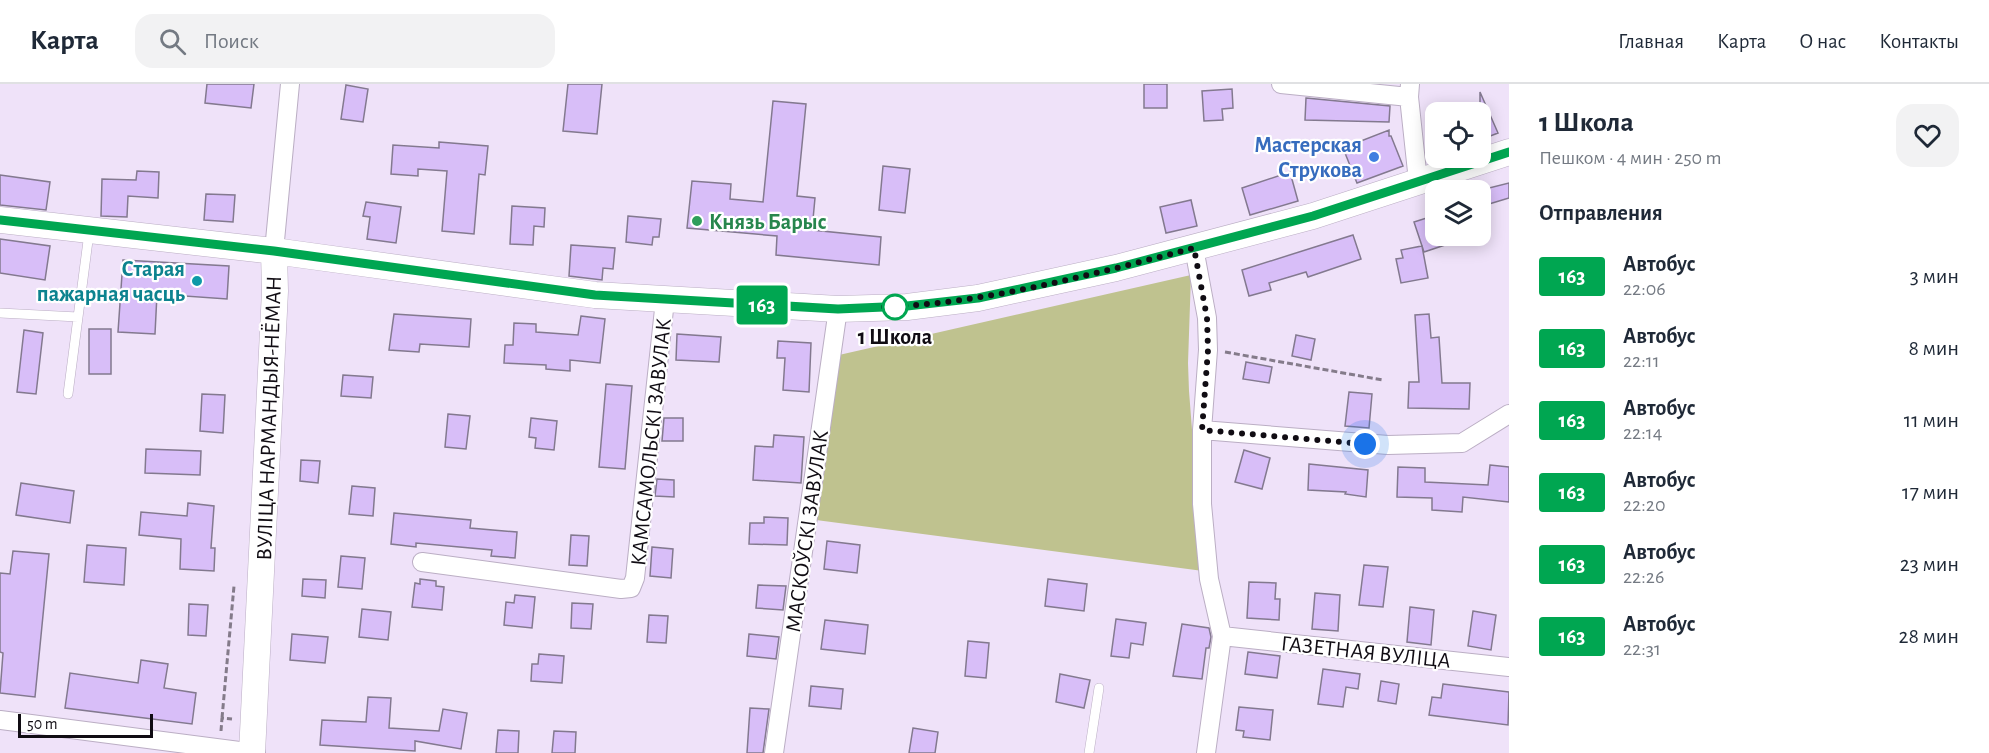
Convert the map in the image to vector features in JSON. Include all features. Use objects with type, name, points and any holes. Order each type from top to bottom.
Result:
[{"type":"street","name":"ВУЛІЦА НАРМАНДЫЯ-НЁМАН","points":[[253,753],[276,291],[274,251],[290,84]]},
{"type":"street","points":[[1281,84],[1410,91],[1418,181]]},
{"type":"street","points":[[0,220],[274,251],[595,295],[838,309],[907,306],[978,298],[1116,268],[1313,216],[1509,152]]},
{"type":"street","points":[[1194,248],[1207,318],[1208,350],[1202,430],[1202,504],[1209,579],[1222,636],[1206,753]]},
{"type":"street","name":"КАМСАМОЛЬСКІ ЗАВУЛАК","points":[[422,562],[621,589],[631,588],[635,578],[665,300]]},
{"type":"street","name":"МАСКОЎСКІ ЗАВУЛАК","points":[[774,753],[838,309]]},
{"type":"street","points":[[1202,430],[1388,445],[1462,443],[1509,414]]},
{"type":"street","name":"ГАЗЕТНАЯ ВУЛІЦА","points":[[1222,636],[1509,667]]},
{"type":"street","points":[[0,720],[253,753]]},
{"type":"lane","points":[[68,394],[89,230]]},
{"type":"lane","points":[[0,313],[78,317]]},
{"type":"lane","points":[[1089,753],[1099,688]]},
{"type":"path","points":[[1208,350],[1383,380]]},
{"type":"path","points":[[221,732],[234,586]]},
{"type":"path","points":[[222,718],[239,720]]},
{"type":"green space","points":[[1191,275],[1189,391],[1203,571],[816,520],[839,355]]},
{"type":"building","points":[[207,84],[254,84],[251,108],[205,103]]},
{"type":"building","points":[[568,84],[602,84],[597,134],[563,131]]},
{"type":"building","points":[[1144,84],[1167,84],[1167,108],[1144,108]]},
{"type":"building","points":[[346,85],[368,89],[363,122],[341,119]]},
{"type":"building","points":[[1232,89],[1233,108],[1222,109],[1223,120],[1204,121],[1202,91]]},
{"type":"building","points":[[1306,98],[1390,106],[1389,122],[1305,120]]},
{"type":"building","points":[[773,101],[806,104],[797,196],[815,198],[812,230],[881,237],[879,265],[776,255],[777,236],[687,228],[692,181],[731,184],[730,199],[763,202]]},
{"type":"building","points":[[1491,117],[1498,133],[1491,136]]},
{"type":"building","points":[[1389,130],[1389,136],[1391,136],[1403,166],[1357,183],[1343,148]]},
{"type":"building","points":[[439,142],[488,146],[485,175],[479,174],[474,234],[442,231],[447,171],[418,169],[418,176],[391,174],[393,145],[439,148]]},
{"type":"building","points":[[883,166],[910,169],[905,213],[879,210]]},
{"type":"building","points":[[137,171],[159,172],[158,198],[128,196],[127,217],[101,216],[102,179],[136,180]]},
{"type":"building","points":[[1290,172],[1298,201],[1250,215],[1242,188]]},
{"type":"building","points":[[0,175],[50,182],[46,210],[0,205]]},
{"type":"building","points":[[1509,183],[1509,198],[1491,203],[1491,188]]},
{"type":"building","points":[[206,194],[235,195],[233,222],[204,220]]},
{"type":"building","points":[[1191,200],[1197,226],[1166,233],[1160,207]]},
{"type":"building","points":[[366,202],[401,207],[396,243],[367,239],[370,217],[363,216]]},
{"type":"building","points":[[512,206],[545,208],[544,227],[534,226],[533,245],[510,244]]},
{"type":"building","points":[[628,216],[661,219],[659,237],[653,237],[652,245],[626,242]]},
{"type":"building","points":[[1425,218],[1425,246],[1442,246],[1424,252],[1414,222]]},
{"type":"building","points":[[1353,235],[1361,259],[1308,277],[1306,272],[1269,283],[1271,290],[1249,296],[1242,270]]},
{"type":"building","points":[[0,239],[50,246],[45,280],[0,273]]},
{"type":"building","points":[[571,245],[615,248],[613,269],[603,268],[602,280],[569,276]]},
{"type":"building","points":[[1422,246],[1428,278],[1401,283],[1396,259],[1403,258],[1401,250]]},
{"type":"building","points":[[123,260],[229,266],[227,299],[157,294],[155,334],[118,332]]},
{"type":"building","points":[[394,314],[471,319],[469,347],[420,344],[419,352],[389,350]]},
{"type":"building","points":[[1429,314],[1431,338],[1439,337],[1442,383],[1470,383],[1469,409],[1408,408],[1409,382],[1419,382],[1415,315]]},
{"type":"building","points":[[581,316],[605,319],[600,363],[570,360],[570,371],[546,369],[546,365],[504,363],[505,345],[513,345],[514,323],[536,324],[536,332],[578,335]]},
{"type":"building","points":[[89,329],[111,329],[111,374],[89,374]]},
{"type":"building","points":[[24,330],[43,333],[36,394],[17,392]]},
{"type":"building","points":[[677,334],[721,337],[719,362],[676,360]]},
{"type":"building","points":[[1296,335],[1315,339],[1311,360],[1292,356]]},
{"type":"building","points":[[778,341],[811,343],[809,392],[783,390],[785,358],[777,358]]},
{"type":"building","points":[[1246,362],[1272,367],[1269,383],[1243,379]]},
{"type":"building","points":[[343,375],[373,377],[371,398],[341,396]]},
{"type":"building","points":[[606,384],[632,386],[625,469],[599,467]]},
{"type":"building","points":[[1349,392],[1372,394],[1369,428],[1345,426]]},
{"type":"building","points":[[202,394],[225,395],[223,433],[200,431]]},
{"type":"building","points":[[448,414],[470,416],[466,449],[445,447]]},
{"type":"building","points":[[531,418],[557,421],[554,450],[535,448],[536,438],[529,437]]},
{"type":"building","points":[[664,418],[683,418],[683,441],[662,441]]},
{"type":"building","points":[[774,435],[804,437],[801,483],[753,480],[755,446],[773,447]]},
{"type":"building","points":[[146,449],[201,451],[200,475],[145,473]]},
{"type":"building","points":[[1244,450],[1270,458],[1262,489],[1235,482]]},
{"type":"building","points":[[301,460],[320,461],[318,483],[300,481]]},
{"type":"building","points":[[1309,464],[1368,470],[1366,497],[1345,494],[1346,492],[1308,490]]},
{"type":"building","points":[[1490,465],[1509,467],[1509,502],[1463,497],[1462,512],[1432,510],[1432,498],[1397,497],[1398,467],[1425,468],[1425,482],[1488,485]]},
{"type":"building","points":[[657,479],[674,480],[674,497],[655,496]]},
{"type":"building","points":[[21,483],[74,491],[70,523],[16,515]]},
{"type":"building","points":[[352,486],[375,488],[373,516],[349,514]]},
{"type":"building","points":[[188,503],[214,506],[211,548],[215,548],[214,571],[180,569],[181,539],[139,535],[141,512],[187,516]]},
{"type":"building","points":[[394,513],[471,520],[470,528],[517,532],[515,558],[491,556],[492,550],[416,543],[416,547],[391,544]]},
{"type":"building","points":[[764,517],[788,518],[787,545],[749,544],[750,523],[764,523]]},
{"type":"building","points":[[571,535],[589,536],[587,566],[569,565]]},
{"type":"building","points":[[827,541],[860,545],[857,573],[824,569]]},
{"type":"building","points":[[87,545],[126,548],[124,585],[84,582]]},
{"type":"building","points":[[652,547],[673,549],[671,578],[650,576]]},
{"type":"building","points":[[13,551],[49,554],[35,697],[0,693],[3,653],[0,652],[0,573],[10,574]]},
{"type":"building","points":[[341,556],[365,558],[362,589],[338,587]]},
{"type":"building","points":[[1364,565],[1388,567],[1383,607],[1359,605]]},
{"type":"building","points":[[303,579],[326,580],[325,598],[302,596]]},
{"type":"building","points":[[420,579],[436,581],[436,586],[444,587],[442,610],[412,607],[415,583],[420,584]]},
{"type":"building","points":[[1048,579],[1087,584],[1084,611],[1045,606]]},
{"type":"building","points":[[1249,582],[1276,583],[1275,599],[1280,599],[1279,620],[1247,618]]},
{"type":"building","points":[[758,585],[786,586],[783,610],[756,608]]},
{"type":"building","points":[[1315,593],[1340,595],[1338,631],[1312,629]]},
{"type":"building","points":[[515,595],[535,597],[532,628],[504,625],[506,602],[514,603]]},
{"type":"building","points":[[572,603],[593,604],[591,629],[571,628]]},
{"type":"building","points":[[189,604],[208,605],[206,636],[188,635]]},
{"type":"building","points":[[1410,607],[1434,610],[1431,645],[1407,642]]},
{"type":"building","points":[[362,609],[391,612],[388,640],[359,637]]},
{"type":"building","points":[[1473,611],[1496,615],[1491,650],[1468,646]]},
{"type":"building","points":[[649,615],[668,616],[666,643],[647,642]]},
{"type":"building","points":[[1116,619],[1146,623],[1143,645],[1131,643],[1129,658],[1111,656]]},
{"type":"building","points":[[825,620],[868,625],[865,654],[821,649]]},
{"type":"building","points":[[1182,624],[1209,628],[1211,637],[1209,648],[1206,648],[1202,679],[1173,676]]},
{"type":"building","points":[[292,634],[328,637],[325,663],[290,660]]},
{"type":"building","points":[[749,634],[779,637],[776,659],[747,656]]},
{"type":"building","points":[[968,641],[989,643],[986,678],[965,676]]},
{"type":"building","points":[[1248,652],[1280,656],[1277,678],[1245,674]]},
{"type":"building","points":[[539,654],[564,656],[562,683],[531,681],[532,664],[538,664]]},
{"type":"building","points":[[141,660],[168,664],[164,688],[196,693],[192,724],[65,708],[70,673],[138,683]]},
{"type":"building","points":[[1323,669],[1360,674],[1358,689],[1346,687],[1343,707],[1318,704]]},
{"type":"building","points":[[1060,674],[1090,680],[1084,708],[1056,702]]},
{"type":"building","points":[[1381,681],[1399,684],[1396,704],[1378,701]]},
{"type":"building","points":[[1443,684],[1509,692],[1508,725],[1429,715],[1432,697],[1441,698]]},
{"type":"building","points":[[811,686],[843,689],[841,709],[809,706]]},
{"type":"building","points":[[368,697],[391,698],[389,728],[439,731],[443,709],[467,713],[461,749],[415,741],[415,751],[320,745],[322,720],[366,722]]},
{"type":"building","points":[[1239,707],[1273,710],[1270,740],[1243,737],[1244,731],[1236,730]]},
{"type":"building","points":[[750,708],[769,709],[763,753],[747,753]]},
{"type":"building","points":[[913,728],[938,732],[935,753],[909,753]]},
{"type":"building","points":[[498,730],[519,731],[518,753],[496,753]]},
{"type":"building","points":[[554,731],[576,732],[575,753],[552,753]]},
{"type":"bus line","name":"163","points":[[0,220],[274,251],[595,295],[838,309],[907,306],[978,298],[1116,268],[1313,216],[1509,152]]},
{"type":"place","name":"Мастерская Струкова","points":[[1374,157]]},
{"type":"place","name":"Князь Барыс","points":[[697,221]]},
{"type":"place","name":"Старая пажарная часць","points":[[197,281]]},
{"type":"place","name":"1 Школа","points":[[895,307]]},
{"type":"route","points":[[895,307],[884,307],[978,298],[1116,268],[1194,248],[1207,318],[1208,350],[1202,430],[1365,444]]}]
